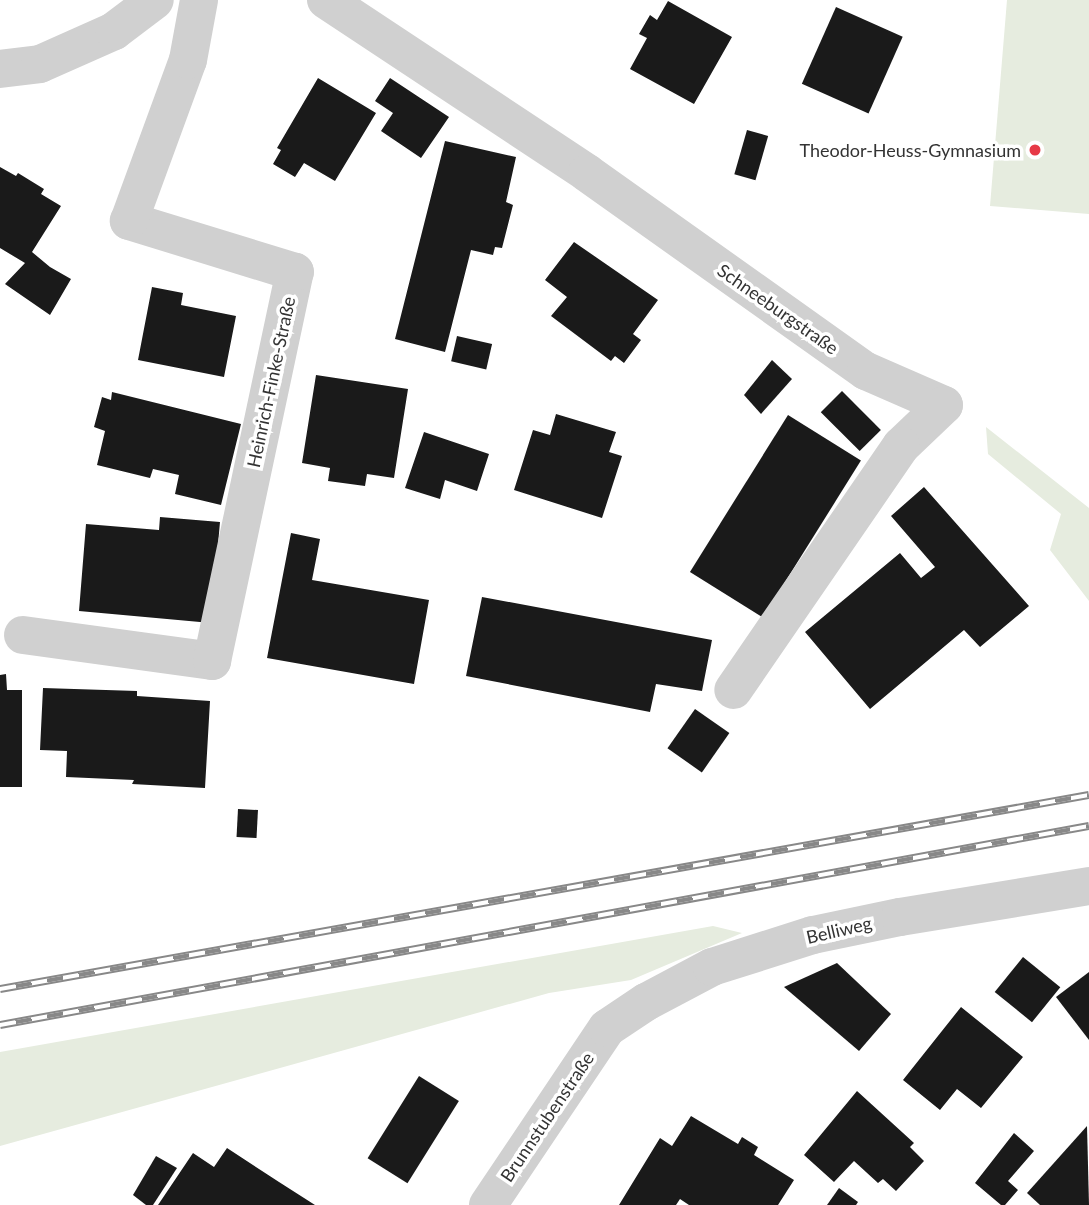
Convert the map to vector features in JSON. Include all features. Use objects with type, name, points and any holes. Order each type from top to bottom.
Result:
[{"type":"street","points":[[0,69],[40,64],[114,31],[155,0]]},
{"type":"street","name":"Heinrich-Finke-Straße","points":[[23,635],[212,661],[295,272],[129,221],[188,60],[199,0]]},
{"type":"street","name":"Schneeburgstraße","points":[[326,0],[587,173],[866,371],[944,405],[901,446],[733,690]]},
{"type":"street","name":"Belliweg","points":[[607,1028],[646,1002],[712,967],[813,935],[900,916],[1089,886]]},
{"type":"street","name":"Brunnstubenstraße","points":[[488,1205],[607,1028]]},
{"type":"shaded area","points":[[1007,0],[1089,0],[1089,214],[990,206]]},
{"type":"shaded area","points":[[986,427],[1089,508],[1089,601],[1050,550],[1061,514],[988,454]]},
{"type":"shaded area","points":[[713,926],[742,933],[631,980],[549,993],[0,1146],[0,1052]]},
{"type":"building","points":[[668,1],[732,37],[694,104],[630,69],[647,38],[639,34],[650,15],[657,20]]},
{"type":"building","points":[[836,7],[903,37],[869,113],[802,84]]},
{"type":"building","points":[[318,78],[376,113],[335,181],[304,163],[295,177],[273,164],[281,150],[277,148]]},
{"type":"building","points":[[390,78],[449,117],[421,158],[381,131],[393,113],[375,101]]},
{"type":"building","points":[[747,130],[768,136],[755,180],[734,174]]},
{"type":"building","points":[[445,141],[516,157],[506,202],[513,205],[502,248],[495,247],[493,255],[471,250],[445,352],[395,339]]},
{"type":"building","points":[[0,167],[16,176],[18,173],[44,189],[41,194],[61,206],[32,252],[71,279],[50,315],[5,284],[25,263],[0,248]]},
{"type":"building","points":[[574,242],[658,300],[633,334],[641,340],[624,363],[615,356],[611,361],[551,316],[567,297],[545,280]]},
{"type":"building","points":[[152,287],[183,293],[181,305],[236,316],[224,377],[138,360]]},
{"type":"building","points":[[457,336],[492,344],[486,369],[451,361]]},
{"type":"building","points":[[772,360],[792,379],[761,414],[744,395]]},
{"type":"building","points":[[316,375],[408,389],[394,478],[367,474],[365,486],[328,481],[330,468],[302,463]]},
{"type":"building","points":[[842,391],[881,430],[860,451],[821,412]]},
{"type":"building","points":[[112,392],[241,424],[221,505],[175,494],[179,475],[153,469],[150,478],[97,465],[105,431],[94,427],[102,397],[111,400]]},
{"type":"building","points":[[556,414],[616,432],[609,452],[622,456],[602,518],[514,490],[533,430],[550,435]]},
{"type":"building","points":[[788,415],[861,461],[763,617],[690,572]]},
{"type":"building","points":[[424,432],[489,454],[477,491],[445,480],[440,499],[405,488]]},
{"type":"building","points":[[924,487],[1029,606],[980,647],[964,630],[870,709],[805,632],[900,553],[921,578],[935,567],[891,516]]},
{"type":"building","points":[[160,517],[220,522],[211,623],[79,611],[86,524],[159,530]]},
{"type":"building","points":[[291,533],[320,539],[312,580],[429,600],[414,684],[267,658]]},
{"type":"building","points":[[482,597],[712,640],[702,691],[656,684],[650,712],[466,676]]},
{"type":"building","points":[[6,674],[7,690],[22,690],[22,787],[0,787],[0,675]]},
{"type":"building","points":[[43,688],[137,691],[137,696],[210,701],[205,788],[132,784],[134,780],[66,777],[67,751],[40,750]]},
{"type":"building","points":[[695,709],[729,733],[702,772],[667,748]]},
{"type":"building","points":[[238,809],[258,810],[257,838],[237,837]]},
{"type":"building","points":[[1023,957],[1060,987],[1032,1022],[995,992]]},
{"type":"building","points":[[837,963],[891,1014],[859,1051],[784,987]]},
{"type":"building","points":[[1089,972],[1089,1040],[1056,997]]},
{"type":"building","points":[[961,1007],[1023,1057],[981,1108],[957,1089],[940,1110],[903,1080]]},
{"type":"building","points":[[419,1076],[459,1101],[407,1183],[368,1158]]},
{"type":"building","points":[[857,1091],[914,1143],[910,1147],[924,1161],[896,1191],[883,1179],[878,1183],[854,1161],[834,1182],[804,1155]]},
{"type":"building","points":[[691,1116],[738,1144],[742,1137],[758,1147],[754,1155],[794,1180],[778,1205],[689,1205],[680,1199],[676,1205],[619,1205],[660,1138],[672,1146]]},
{"type":"building","points":[[1087,1126],[1089,1205],[1040,1205],[1027,1193]]},
{"type":"building","points":[[1014,1133],[1034,1151],[1008,1181],[1018,1190],[1005,1205],[1001,1205],[975,1183]]},
{"type":"building","points":[[227,1148],[315,1205],[158,1205],[193,1153],[214,1167]]},
{"type":"building","points":[[156,1156],[177,1168],[153,1205],[146,1205],[133,1195]]},
{"type":"building","points":[[839,1188],[858,1202],[856,1205],[827,1205]]},
{"type":"railway","points":[[0,989],[1089,795]]},
{"type":"railway","points":[[0,1025],[1089,826]]},
{"type":"place","name":"Theodor-Heuss-Gymnasium","points":[[1035,150]]}]
